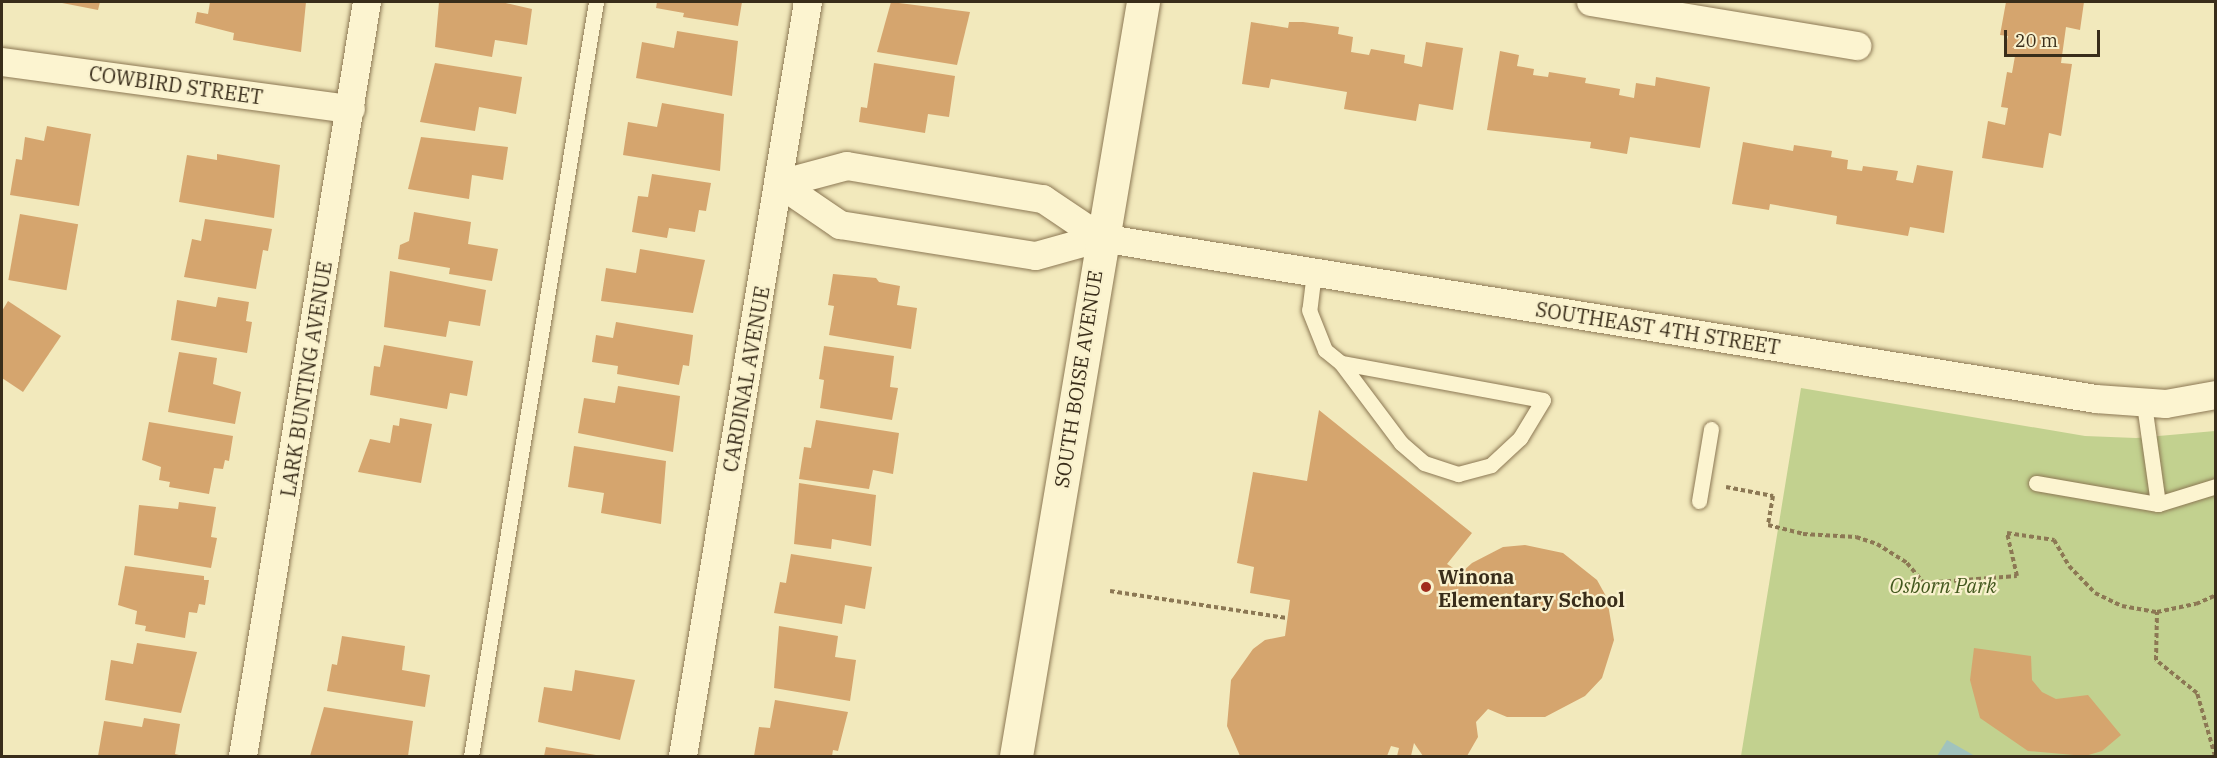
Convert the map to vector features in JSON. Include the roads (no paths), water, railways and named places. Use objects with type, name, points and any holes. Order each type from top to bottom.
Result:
[{"type":"main road","name":"SOUTH BOISE AVENUE","points":[[1016,756],[1101,238],[1143,2]]},
{"type":"street","name":"LARK BUNTING AVENUE","points":[[243,756],[367,2]]},
{"type":"street","name":"CARDINAL AVENUE","points":[[683,756],[780,184],[808,2]]},
{"type":"street","points":[[1591,2],[1857,46]]},
{"type":"street","name":"COWBIRD STREET","points":[[2,62],[351,109]]},
{"type":"street","points":[[780,184],[847,166],[1020,195],[1043,199],[1101,238]]},
{"type":"street","points":[[780,184],[840,225],[1036,256],[1101,238]]},
{"type":"street","name":"SOUTHEAST 4TH STREET","points":[[1101,238],[2144,404],[2166,404],[2216,395]]},
{"type":"lane","points":[[471,756],[596,2]]},
{"type":"lane","points":[[1314,272],[1312,323],[1325,350],[1341,363],[1401,443],[1439,471],[1474,472],[1491,465],[1520,438],[1544,400],[1341,363]]},
{"type":"lane","points":[[2144,404],[2158,504]]},
{"type":"lane","points":[[1699,501],[1711,429]]},
{"type":"lane","points":[[2036,483],[2158,504],[2216,486]]},
{"type":"water","points":[[1947,740],[1975,756],[1937,756]]},
{"type":"place","name":"Winona Elementary School","points":[[1426,587]]},
{"type":"park label","name":"Osborn Park","points":[[1943,585]]}]
